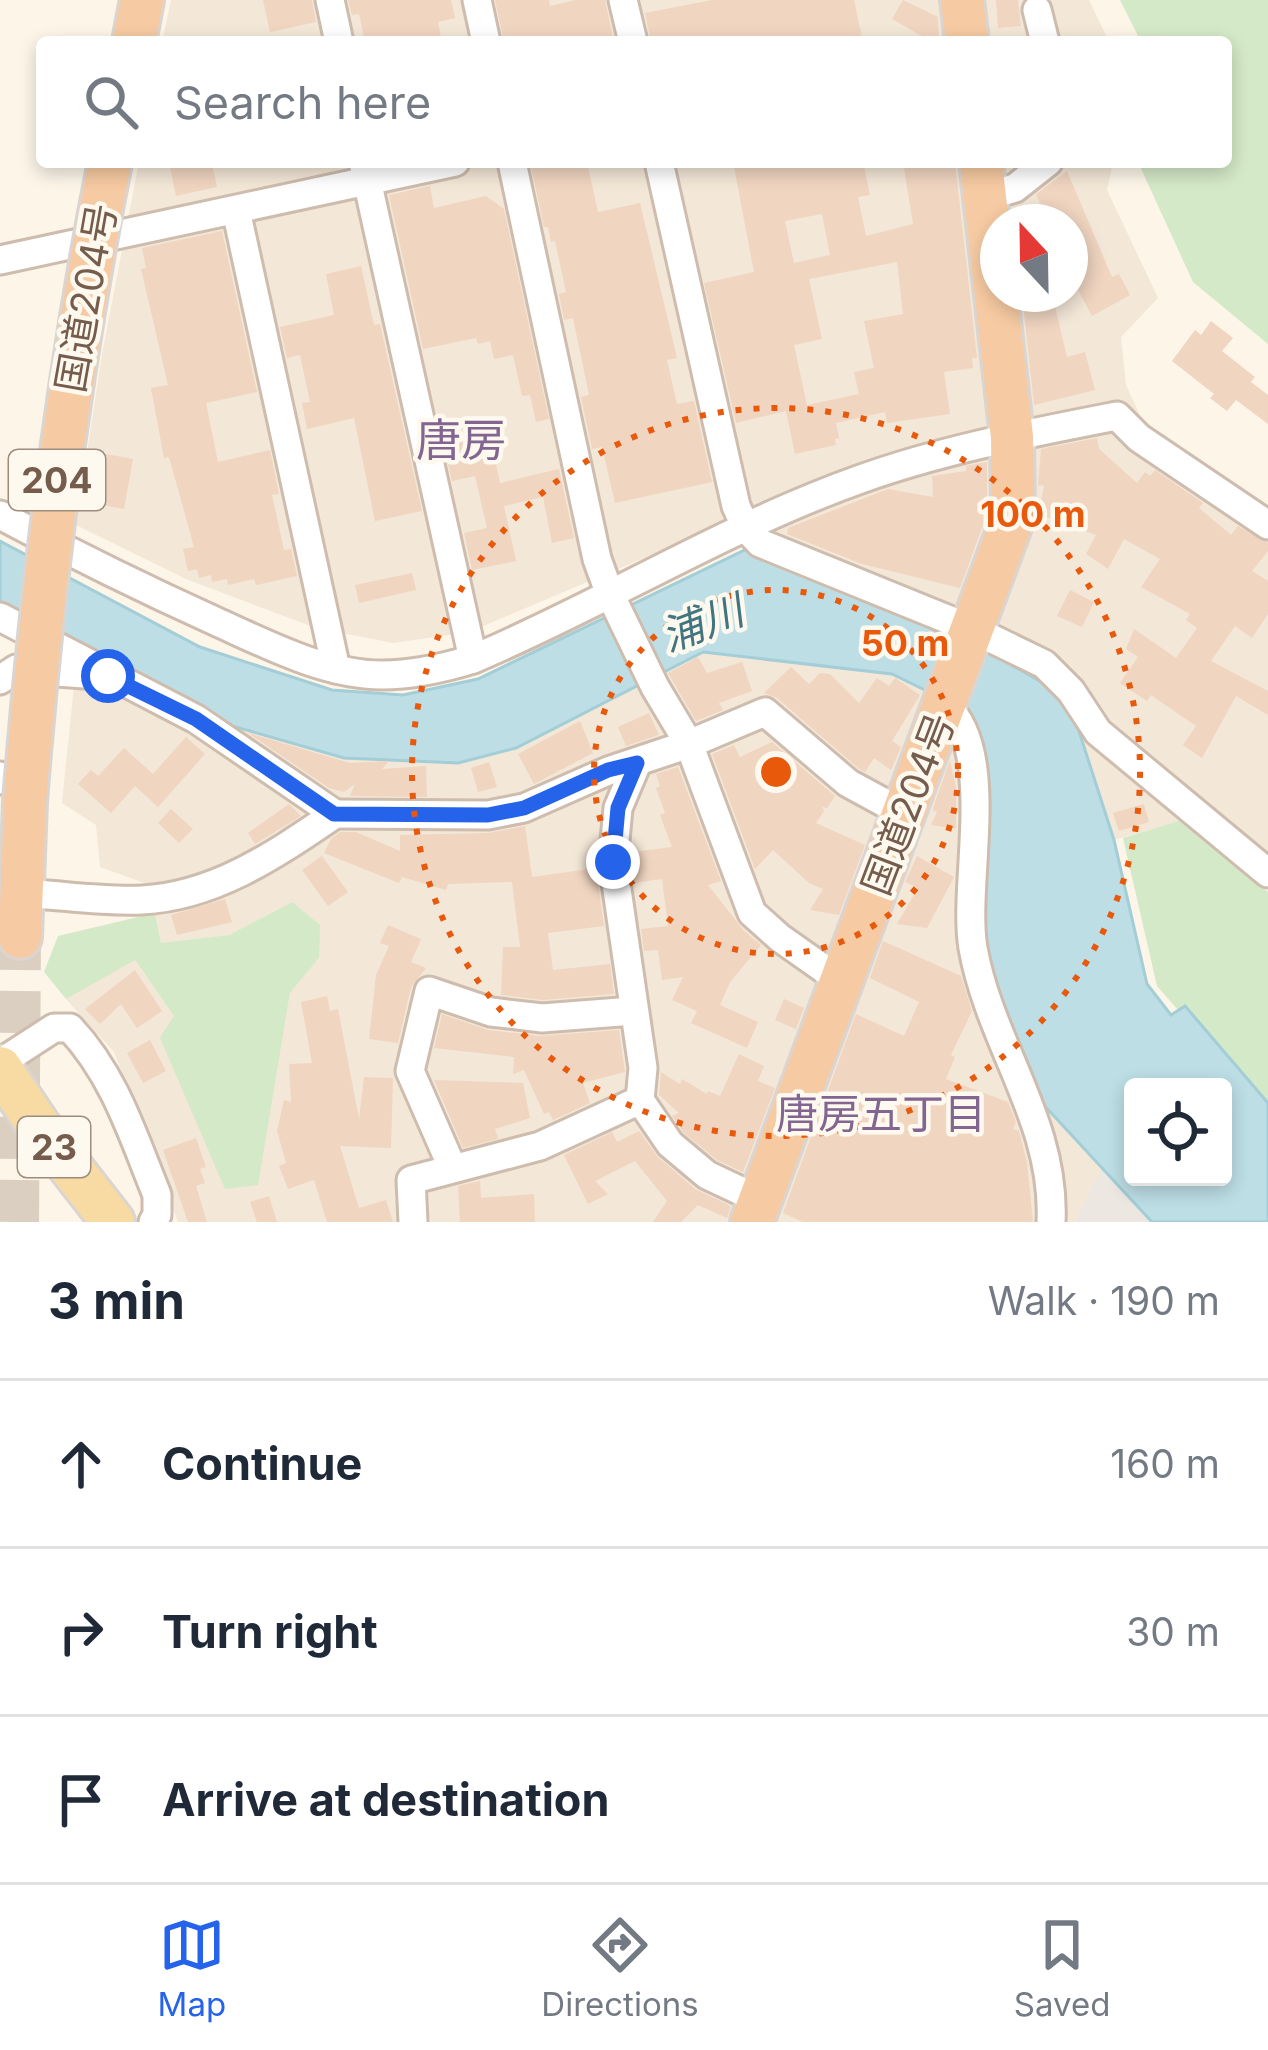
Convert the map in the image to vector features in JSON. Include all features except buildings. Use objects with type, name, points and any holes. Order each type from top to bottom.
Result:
[{"type":"highway","name":"国道204号","points":[[20,937],[22,892],[8,785],[82,303],[109,168]]},
{"type":"highway","name":"国道204号","points":[[756,1211],[1013,518],[1012,437],[983,180]]},
{"type":"main road","name":"23","points":[[0,1065],[40,1128],[113,1222]]},
{"type":"street","points":[[330,0],[338,36]]},
{"type":"street","points":[[477,0],[485,36]]},
{"type":"street","points":[[623,0],[632,36]]},
{"type":"street","points":[[1037,10],[1044,36]]},
{"type":"street","points":[[0,260],[236,210],[365,172],[401,168]]},
{"type":"street","points":[[513,168],[608,592],[689,744],[752,913],[841,981]]},
{"type":"street","points":[[660,168],[736,506],[746,528],[760,543],[974,630],[1044,664],[1071,691],[1098,732],[1268,874]]},
{"type":"street","points":[[983,180],[1015,188],[1040,168]]},
{"type":"street","points":[[365,172],[472,658]]},
{"type":"street","points":[[236,210],[337,669]]},
{"type":"street","points":[[0,515],[96,567],[261,642],[337,669],[380,675],[442,668],[472,658],[858,480],[1012,437],[1117,416],[1139,438],[1268,525]]},
{"type":"street","points":[[0,617],[196,719],[334,814],[488,815],[524,808],[608,770],[689,744],[765,712],[848,783],[905,814]]},
{"type":"street","points":[[0,680],[16,669],[108,676]]},
{"type":"street","points":[[946,706],[956,716],[974,778],[973,945],[1044,1141],[1053,1191],[1052,1222]]},
{"type":"street","points":[[637,763],[618,808],[613,862],[643,1068],[640,1100],[670,1144],[756,1211]]},
{"type":"street","points":[[22,892],[141,900],[191,892],[261,864],[334,814]]},
{"type":"street","points":[[452,1167],[410,1071],[429,991],[491,1012],[542,1018],[633,1011]]},
{"type":"street","points":[[0,1065],[54,1028],[70,1028],[111,1082],[157,1196],[158,1215],[153,1222]]},
{"type":"street","points":[[413,1222],[411,1180],[540,1146],[640,1100]]},
{"type":"shaded area","points":[[171,0],[1089,0],[1106,36],[163,36]]},
{"type":"shaded area","points":[[138,168],[1112,168],[1107,190],[1158,298],[1121,337],[1126,385],[1150,437],[1268,519],[1268,862],[1205,814],[1114,840],[1068,697],[727,523],[469,632],[393,643],[316,628],[186,579],[76,525]]},
{"type":"shaded area","points":[[703,652],[892,674],[938,696],[960,714],[1041,1102],[1103,1165],[1075,1222],[178,1222],[114,1052],[66,999],[134,959],[174,1016],[257,1185],[290,993],[319,958],[292,902],[229,935],[161,944],[150,885],[100,867],[96,825],[62,803],[77,656],[215,721],[344,758],[458,763],[516,748]]},
{"type":"shaded area","points":[[1103,1165],[1152,1222],[1075,1222]]},
{"type":"green space","points":[[1120,0],[1268,0],[1268,344],[1193,282],[1141,168],[1232,168],[1232,36],[1138,36]]},
{"type":"green space","points":[[1182,820],[1268,892],[1268,1103],[1185,1007],[1179,1011],[1157,986],[1123,838]]},
{"type":"green space","points":[[292,902],[320,925],[319,958],[290,993],[258,1185],[225,1189],[160,1038],[174,1016],[135,960],[66,999],[44,972],[58,936],[155,913],[161,943],[229,935]]},
{"type":"water","name":"浦川","points":[[0,541],[200,647],[332,690],[403,695],[478,679],[749,548],[944,627],[1068,697],[1114,840],[1147,984],[1171,1015],[1185,1006],[1268,1103],[1268,1222],[1152,1222],[1041,1102],[975,947],[979,782],[937,696],[892,674],[703,652],[516,748],[458,763],[344,758],[215,721],[0,606]]},
{"type":"tunnel","points":[[18,1222],[20,937]]},
{"type":"district","name":"唐房","points":[[461,440]]},
{"type":"district","name":"唐房五丁目","points":[[881,1114]]},
{"type":"route","points":[[108,676],[196,719],[334,814],[488,815],[524,808],[608,770],[637,763],[618,808],[613,862]]}]
